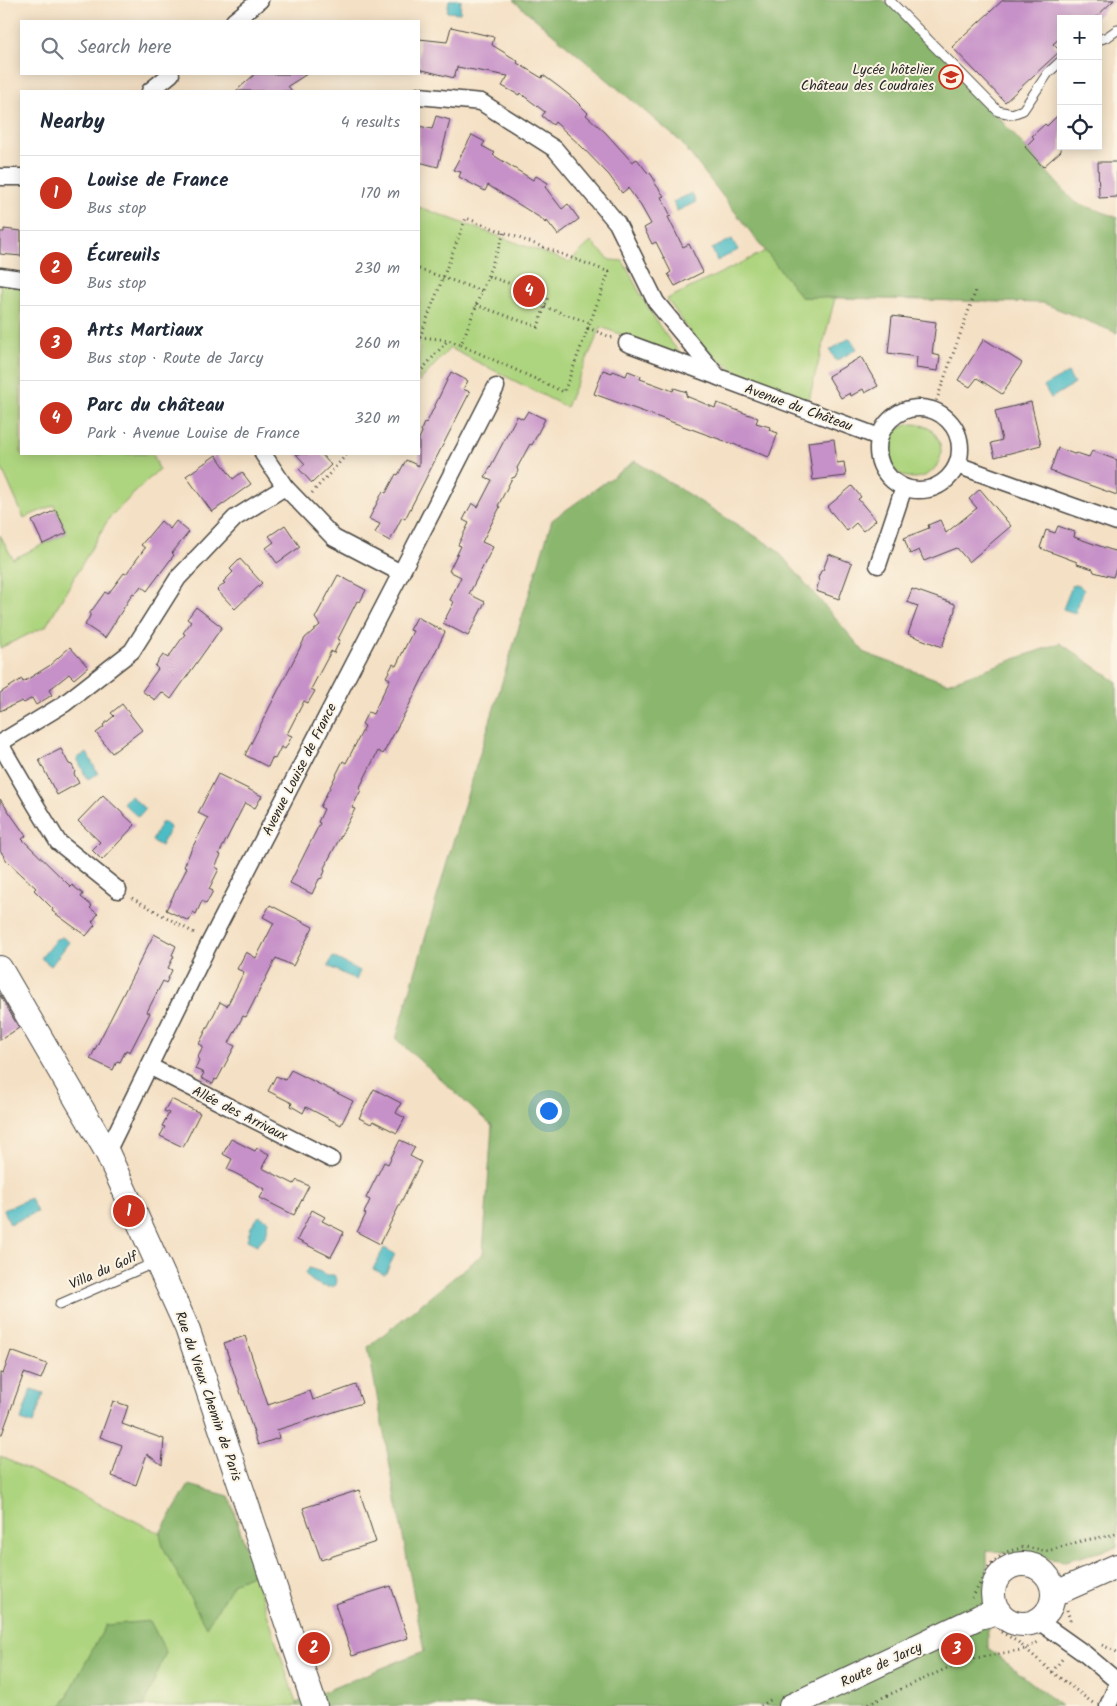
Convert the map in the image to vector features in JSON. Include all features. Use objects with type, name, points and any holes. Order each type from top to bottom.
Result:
[{"type":"street","points":[[235,20],[260,0]]},
{"type":"street","points":[[151,90],[170,75]]},
{"type":"street","name":"Avenue du Château","points":[[420,96],[481,102],[555,149],[617,224],[656,302],[718,377]]},
{"type":"street","points":[[0,176],[20,176]]},
{"type":"street","points":[[0,276],[20,279]]},
{"type":"street","name":"Avenue du Château","points":[[627,343],[879,437]]},
{"type":"street","name":"Avenue Louise de France","points":[[107,1152],[210,942],[496,387]]},
{"type":"street","points":[[916,408],[933,410],[947,419],[957,432],[960,449],[957,465],[948,478],[935,487],[919,490],[904,487],[893,481],[885,472],[878,455],[879,437],[887,422],[900,412],[916,408]]},
{"type":"street","points":[[265,455],[285,487],[334,538],[401,573]]},
{"type":"street","points":[[957,465],[1117,522]]},
{"type":"street","points":[[118,890],[58,842],[0,744],[64,704],[132,651],[178,578],[235,518],[285,487]]},
{"type":"street","points":[[878,565],[904,487]]},
{"type":"street","name":"Rue du Vieux Chemin de Paris","points":[[0,968],[107,1152],[187,1328],[314,1706]]},
{"type":"street","name":"Allée des Arrivaux","points":[[149,1066],[331,1159]]},
{"type":"street","points":[[1039,1630],[1054,1594],[1048,1576],[1039,1568],[1030,1564],[1017,1564],[1007,1568],[998,1576],[994,1585],[993,1599],[997,1622],[1007,1619],[1017,1623],[1027,1623],[1039,1630],[1085,1654],[1117,1681]]},
{"type":"street","points":[[1054,1594],[1117,1566]]},
{"type":"street","name":"Route de Jarcy","points":[[783,1701],[979,1617],[997,1622]]},
{"type":"street","points":[[1108,1706],[1117,1686]]},
{"type":"lane","points":[[889,0],[998,111],[1012,114],[1023,110],[1048,73],[1057,65]]},
{"type":"lane","points":[[1102,38],[1117,30]]},
{"type":"lane","name":"Villa du Golf","points":[[60,1304],[157,1262]]},
{"type":"path","points":[[466,218],[609,272],[564,392],[448,340],[420,337],[443,277],[466,218]]},
{"type":"path","points":[[461,345],[504,233]]},
{"type":"path","points":[[420,268],[482,291]]},
{"type":"path","points":[[476,305],[538,327],[548,296],[487,276]]},
{"type":"path","points":[[933,410],[976,290]]},
{"type":"path","points":[[545,307],[590,323]]},
{"type":"path","points":[[588,328],[627,343]]},
{"type":"path","points":[[420,372],[448,340]]},
{"type":"path","points":[[302,505],[346,455]]},
{"type":"path","points":[[118,890],[210,942]]},
{"type":"path","points":[[967,1605],[990,1565],[1006,1552],[1025,1547],[1048,1551],[1081,1541],[1117,1534]]},
{"type":"path","points":[[1063,1626],[1071,1621]]},
{"type":"path","points":[[997,1622],[1001,1632],[1098,1706]]},
{"type":"path","points":[[864,1706],[965,1660],[1026,1650],[1039,1630]]},
{"type":"path","points":[[761,1706],[783,1701]]},
{"type":"green space","points":[[513,0],[882,0],[915,24],[1074,202],[1117,217],[1117,333],[1043,303],[801,297],[680,141]]},
{"type":"green space","points":[[420,207],[569,262],[591,242],[610,260],[623,261],[643,300],[659,325],[686,359],[601,327],[566,407],[450,348],[420,381]]},
{"type":"green space","points":[[766,251],[801,297],[835,298],[808,403],[741,375],[700,346],[667,299]]},
{"type":"green space","points":[[0,282],[20,284],[20,455],[153,455],[159,469],[109,518],[46,626],[0,648],[0,535],[13,559],[67,533],[54,505],[24,518],[0,464]]},
{"type":"green space","points":[[914,424],[924,426],[933,432],[939,441],[941,451],[939,461],[933,470],[924,476],[914,478],[904,476],[895,470],[889,461],[887,451],[889,441],[895,432],[904,426]]},
{"type":"green space","points":[[635,461],[776,549],[865,653],[947,683],[1060,643],[1117,682],[1117,1547],[1065,1561],[987,1551],[988,1648],[1061,1706],[297,1706],[296,1703],[424,1651],[368,1347],[483,1254],[492,1126],[396,1039],[457,828],[552,520]]},
{"type":"green space","points":[[0,1456],[160,1533],[238,1524],[297,1706],[0,1706]]},
{"type":"green space","points":[[189,1485],[229,1496],[254,1574],[234,1583],[206,1627],[163,1547],[160,1533]]},
{"type":"green space","points":[[150,1621],[166,1652],[144,1706],[62,1706],[106,1625]]},
{"type":"water","points":[[449,0],[461,0],[460,13],[447,12]]},
{"type":"water","points":[[692,193],[696,202],[677,211],[673,202]]},
{"type":"water","points":[[732,239],[738,250],[717,261],[712,249]]},
{"type":"water","points":[[850,338],[857,349],[836,361],[830,350]]},
{"type":"water","points":[[1068,373],[1074,384],[1051,398],[1044,386]]},
{"type":"water","points":[[1079,585],[1084,590],[1075,613],[1063,609],[1072,586]]},
{"type":"water","points":[[87,753],[98,774],[87,779],[77,758]]},
{"type":"water","points":[[130,795],[145,809],[138,817],[123,803]]},
{"type":"water","points":[[161,823],[167,823],[170,828],[161,846],[152,841]]},
{"type":"water","points":[[62,937],[69,942],[51,966],[41,958],[57,938]]},
{"type":"water","points":[[333,957],[360,971],[356,980],[328,966]]},
{"type":"water","points":[[30,1198],[37,1212],[10,1224],[4,1210]]},
{"type":"water","points":[[259,1216],[269,1221],[266,1235],[257,1245],[247,1240],[251,1227]]},
{"type":"water","points":[[384,1248],[395,1254],[385,1275],[373,1269]]},
{"type":"water","points":[[309,1268],[324,1275],[334,1275],[337,1280],[336,1285],[328,1287],[314,1282],[305,1272]]},
{"type":"water","points":[[31,1389],[44,1393],[33,1424],[21,1420]]},
{"type":"building","points":[[1003,0],[1114,0],[1098,15],[1057,15],[1057,40],[1053,44],[1057,48],[1057,54],[1005,102],[952,47]]},
{"type":"building","points":[[451,27],[494,37],[492,45],[542,78],[543,75],[574,99],[588,113],[586,115],[605,132],[632,162],[637,159],[647,172],[650,173],[664,196],[661,197],[671,216],[668,217],[683,247],[689,244],[703,272],[675,286],[668,274],[671,272],[656,242],[652,244],[644,228],[651,224],[628,188],[622,193],[609,175],[581,146],[555,122],[553,125],[542,116],[545,112],[520,93],[519,95],[502,86],[508,76],[457,67],[454,78],[420,69],[420,39],[447,42]]},
{"type":"building","points":[[254,75],[305,75],[288,86],[291,90],[237,90]]},
{"type":"building","points":[[436,116],[450,120],[438,167],[420,162],[420,126],[432,129]]},
{"type":"building","points":[[1057,116],[1057,150],[1061,151],[1043,167],[1025,147],[1034,138],[1032,136],[1045,124],[1047,126]]},
{"type":"building","points":[[472,135],[485,142],[482,146],[495,153],[493,155],[533,180],[536,176],[548,183],[545,187],[562,209],[568,204],[579,219],[558,235],[547,221],[545,223],[542,219],[488,185],[485,191],[459,177],[461,172],[453,170]]},
{"type":"building","points":[[1098,162],[1117,162],[1117,197],[1099,198]]},
{"type":"building","points":[[4,229],[20,231],[20,256],[0,254],[0,232],[4,232]]},
{"type":"building","points":[[892,316],[936,322],[932,354],[940,356],[938,371],[916,368],[917,357],[888,353]]},
{"type":"building","points":[[984,339],[1022,363],[1002,394],[977,378],[970,387],[958,380]]},
{"type":"building","points":[[861,357],[878,386],[865,393],[863,389],[851,396],[850,393],[841,398],[828,376]]},
{"type":"building","points":[[603,370],[612,373],[613,371],[626,376],[628,371],[641,376],[640,379],[673,391],[674,388],[687,392],[686,396],[715,408],[717,403],[758,418],[756,423],[770,427],[769,430],[778,433],[769,457],[594,394]]},
{"type":"building","points":[[451,372],[468,381],[463,389],[470,392],[405,519],[402,517],[390,541],[375,533],[380,524],[369,519],[383,491],[386,493],[406,460],[419,466],[421,430],[424,423],[427,422]]},
{"type":"building","points":[[1031,402],[1041,445],[995,457],[991,443],[1002,440],[995,411]]},
{"type":"building","points":[[528,411],[545,419],[532,445],[530,444],[517,468],[518,471],[515,477],[512,478],[482,542],[493,547],[469,594],[485,602],[468,636],[443,623],[454,602],[450,600],[461,577],[449,571],[461,546],[458,545],[469,523],[463,520],[472,503],[478,507],[492,480],[485,477],[517,416],[523,419]]},
{"type":"building","points":[[834,439],[837,463],[844,462],[846,476],[813,480],[808,442]]},
{"type":"building","points":[[1058,448],[1089,457],[1092,451],[1117,460],[1117,495],[1050,471]]},
{"type":"building","points":[[216,455],[233,479],[242,472],[251,484],[212,512],[186,476]]},
{"type":"building","points":[[297,455],[322,455],[331,465],[312,483],[299,469],[305,464]]},
{"type":"building","points":[[852,486],[861,497],[858,499],[876,520],[863,531],[856,523],[847,531],[827,507]]},
{"type":"building","points":[[980,489],[1011,526],[969,562],[957,548],[924,561],[919,550],[910,554],[904,538],[929,528],[928,525],[940,520],[946,533],[977,508],[969,499]]},
{"type":"building","points":[[56,510],[67,533],[43,544],[32,521]]},
{"type":"building","points":[[161,521],[170,529],[176,521],[189,532],[172,553],[174,555],[147,591],[141,586],[135,594],[133,593],[105,638],[85,625],[90,613],[105,592],[108,594],[124,573],[126,574],[145,548],[141,545]]},
{"type":"building","points":[[285,525],[300,547],[277,563],[266,548],[274,542],[269,536]]},
{"type":"building","points":[[1058,526],[1075,532],[1074,537],[1117,552],[1117,566],[1113,577],[1094,572],[1093,569],[1040,548],[1046,530],[1055,533]]},
{"type":"building","points":[[829,554],[852,563],[839,599],[816,591],[818,578]]},
{"type":"building","points":[[240,559],[262,583],[235,609],[217,590],[225,583],[223,582],[233,572],[230,569]]},
{"type":"building","points":[[338,575],[366,590],[360,602],[357,601],[338,639],[340,640],[334,653],[331,651],[311,689],[315,691],[308,703],[304,701],[287,734],[292,736],[285,749],[281,747],[275,759],[272,758],[268,767],[245,755],[305,638],[320,625],[315,618]]},
{"type":"building","points":[[912,589],[955,604],[955,610],[942,647],[908,634],[918,606],[907,602]]},
{"type":"building","points":[[196,607],[222,627],[171,699],[162,692],[155,700],[142,691],[158,669],[155,666],[163,655],[168,658],[185,634],[183,633],[191,622],[187,619]]},
{"type":"building","points":[[417,617],[445,632],[383,754],[378,751],[359,789],[361,790],[352,808],[355,809],[324,868],[325,871],[322,878],[319,879],[312,894],[290,883],[320,823],[318,822],[324,809],[320,807],[343,761],[346,763],[365,726],[362,724],[368,712],[373,714],[390,679],[386,677],[393,664],[396,666],[413,631],[410,630]]},
{"type":"building","points":[[70,647],[88,667],[74,679],[69,674],[49,690],[52,695],[36,705],[32,698],[24,703],[22,701],[0,711],[0,693],[22,679],[23,682],[49,666]]},
{"type":"building","points":[[122,704],[142,730],[112,753],[96,733],[114,716],[111,713]]},
{"type":"building","points":[[61,749],[69,764],[72,765],[79,783],[57,795],[39,760]]},
{"type":"building","points":[[218,774],[262,796],[255,808],[245,803],[219,854],[221,855],[215,867],[219,869],[209,889],[213,891],[206,904],[202,901],[196,914],[193,912],[189,921],[166,910],[187,868],[184,867],[191,850],[208,818],[198,813]]},
{"type":"building","points":[[103,795],[135,825],[102,860],[92,850],[100,842],[78,821]]},
{"type":"building","points":[[0,799],[26,836],[22,839],[71,887],[72,885],[83,894],[81,897],[98,914],[92,922],[95,925],[86,936],[52,911],[53,909],[34,890],[36,888],[7,861],[0,850]]},
{"type":"building","points":[[270,905],[313,927],[293,966],[276,958],[246,1017],[243,1016],[229,1043],[235,1046],[213,1084],[201,1078],[204,1073],[195,1069],[199,1060],[197,1058],[203,1046],[199,1044],[220,1002],[227,1006],[244,972],[237,969],[246,952],[256,958],[274,923],[263,917]]},
{"type":"building","points":[[154,934],[176,946],[172,955],[174,956],[168,968],[172,970],[166,983],[163,981],[150,1006],[147,1012],[150,1013],[130,1052],[126,1050],[120,1062],[117,1061],[113,1070],[90,1059]]},
{"type":"building","points":[[0,995],[19,1028],[0,1040]]},
{"type":"building","points":[[291,1070],[353,1101],[341,1125],[306,1107],[303,1113],[291,1106],[292,1103],[268,1091],[276,1076],[285,1080]]},
{"type":"building","points":[[374,1089],[401,1103],[396,1113],[405,1118],[397,1133],[373,1121],[371,1124],[359,1118]]},
{"type":"building","points":[[171,1099],[200,1113],[183,1147],[160,1136],[165,1127],[162,1126],[169,1113],[164,1111]]},
{"type":"building","points":[[231,1139],[255,1151],[257,1148],[269,1154],[262,1168],[294,1184],[297,1180],[309,1186],[294,1215],[260,1198],[265,1189],[227,1169],[232,1159],[223,1154]]},
{"type":"building","points":[[400,1140],[415,1147],[410,1156],[421,1162],[380,1244],[357,1232],[366,1214],[364,1213],[370,1200],[366,1198],[384,1162],[388,1164]]},
{"type":"building","points":[[312,1210],[325,1217],[322,1221],[344,1232],[331,1257],[297,1240]]},
{"type":"building","points":[[245,1336],[268,1405],[310,1391],[313,1400],[356,1385],[362,1403],[277,1430],[279,1438],[258,1445],[224,1343]]},
{"type":"building","points":[[11,1351],[47,1364],[41,1379],[24,1373],[2,1434],[0,1434],[0,1373],[3,1374]]},
{"type":"building","points":[[113,1401],[128,1406],[122,1424],[164,1439],[162,1465],[147,1454],[136,1485],[112,1476],[122,1445],[100,1437]]},
{"type":"building","points":[[359,1490],[376,1542],[321,1560],[303,1508]]},
{"type":"building","points":[[391,1586],[408,1638],[352,1656],[335,1604]]},
{"type":"place","name":"Lycée hôtelier Château des Coudraies","points":[[951,77]]},
{"type":"place","name":"Parc du château","points":[[529,291]]},
{"type":"place","name":"Louise de France","points":[[129,1211]]},
{"type":"place","name":"Écureuils","points":[[314,1648]]},
{"type":"place","name":"Arts Martiaux","points":[[957,1649]]}]
